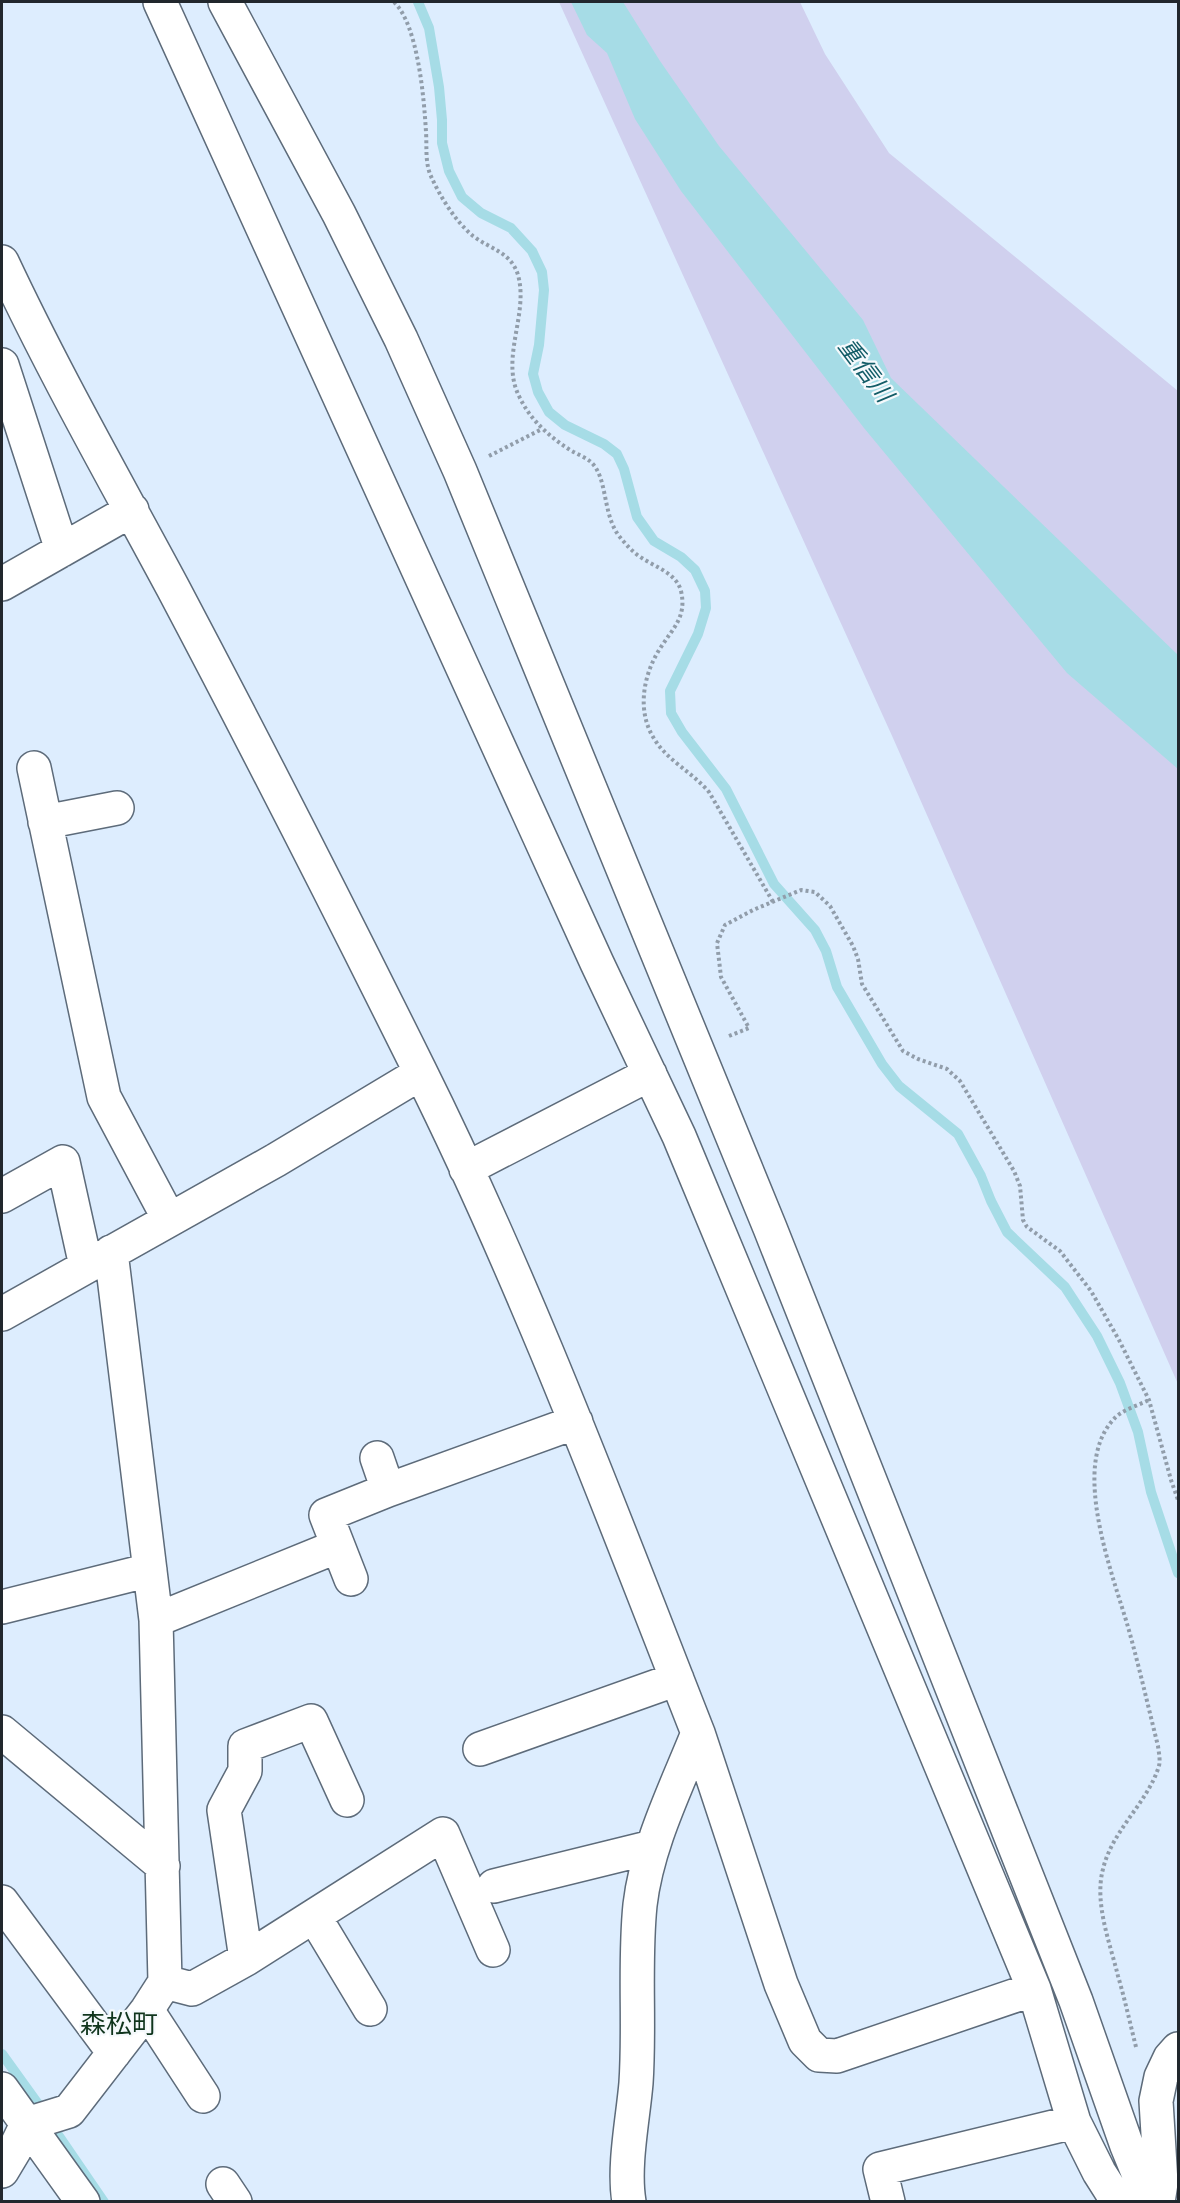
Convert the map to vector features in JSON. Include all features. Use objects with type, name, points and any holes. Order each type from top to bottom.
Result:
[{"type":"street","points":[[160,2],[597,963],[679,1136],[1034,1989],[1074,2121],[1099,2172],[1118,2202]]},
{"type":"street","points":[[225,2],[344,224],[401,339],[460,471],[770,1228],[1076,2001],[1127,2146],[1150,2202]]},
{"type":"street","points":[[2,262],[35,334],[132,510],[251,735],[421,1073],[466,1169],[561,1382],[698,1733],[781,1984],[805,2041],[819,2055],[837,2056],[1034,1989]]},
{"type":"street","points":[[2,365],[62,549]]},
{"type":"street","points":[[2,584],[132,510]]},
{"type":"street","points":[[34,768],[104,1097],[169,1219]]},
{"type":"street","points":[[45,822],[117,808]]},
{"type":"street","points":[[2,1314],[276,1160],[421,1073]]},
{"type":"street","points":[[466,1169],[650,1074]]},
{"type":"street","points":[[2,1196],[63,1162],[99,1259],[150,1570],[156,1620],[165,1982],[147,2010],[69,2111],[27,2124],[2,2171]]},
{"type":"street","points":[[351,1579],[326,1515],[388,1490],[576,1422]]},
{"type":"street","points":[[377,1458],[388,1490]]},
{"type":"street","points":[[156,1620],[338,1546]]},
{"type":"street","points":[[2,1607],[150,1570]]},
{"type":"street","points":[[480,1749],[677,1679]]},
{"type":"street","points":[[246,1959],[212,1811],[245,1771],[245,1746],[311,1721],[347,1800]]},
{"type":"street","points":[[2,1732],[163,1866]]},
{"type":"street","points":[[629,2202],[627,2193],[636,2082],[640,1905],[652,1847],[698,1733]]},
{"type":"street","points":[[165,1982],[192,1989],[246,1959],[443,1834],[493,1950]]},
{"type":"street","points":[[494,1886],[652,1847]]},
{"type":"street","points":[[2,1902],[114,2053]]},
{"type":"street","points":[[314,1916],[370,2010]]},
{"type":"street","points":[[147,2010],[203,2096]]},
{"type":"street","points":[[1158,2202],[1161,2183],[1156,2101],[1166,2067],[1170,2058],[1179,2049]]},
{"type":"street","points":[[2,2089],[83,2202]]},
{"type":"street","points":[[888,2202],[879,2169],[1074,2121]]},
{"type":"path","points":[[394,2],[407,20],[421,75],[425,150],[431,176],[454,215],[482,242],[506,255],[518,274],[520,299],[512,372],[518,395],[542,429],[591,462],[603,486],[604,500],[615,530],[635,553],[654,567],[668,573],[676,581],[681,592],[680,620],[660,648],[649,669],[645,688],[646,725],[664,753],[696,777],[709,792],[775,901]]},
{"type":"path","points":[[460,471],[542,429]]},
{"type":"path","points":[[698,1049],[749,1028],[721,977],[717,942],[725,925],[801,890],[815,892],[830,906],[853,946],[858,959],[862,984],[903,1051],[946,1069],[960,1081],[1014,1172],[1020,1186],[1023,1220],[1027,1227],[1060,1251],[1091,1291],[1149,1400],[1171,1480],[1179,1500]]},
{"type":"path","points":[[1149,1400],[1122,1413],[1106,1430],[1097,1452],[1096,1507],[1160,1760],[1149,1786],[1111,1848],[1103,1868],[1100,1887],[1106,1931],[1138,2056],[1145,2079],[1156,2101]]},
{"type":"shaded area","points":[[559,2],[800,2],[825,54],[889,153],[1178,391],[1178,1384],[893,738]]},
{"type":"water","name":"重信川","points":[[571,2],[623,2],[660,61],[719,146],[863,320],[891,378],[1178,655],[1178,769],[1067,673],[864,428],[681,191],[635,119],[607,53],[587,35]]},
{"type":"waterway","points":[[418,2],[429,28],[439,87],[442,143],[449,171],[462,197],[481,213],[511,228],[532,251],[542,272],[544,290],[539,345],[533,374],[538,392],[549,412],[565,425],[604,444],[617,454],[624,469],[637,517],[654,541],[681,557],[695,570],[705,591],[706,608],[698,634],[670,691],[671,713],[682,732],[726,789],[774,884],[815,930],[826,951],[837,987],[882,1064],[899,1086],[958,1134],[1007,1232],[1065,1287],[1097,1336],[1120,1383],[1138,1432],[1151,1492],[1178,1573]]},
{"type":"waterway","points":[[2,2054],[38,2104]]},
{"type":"waterway","points":[[52,2126],[104,2202]]},
{"type":"district","name":"森松町","points":[[119,2024]]}]
